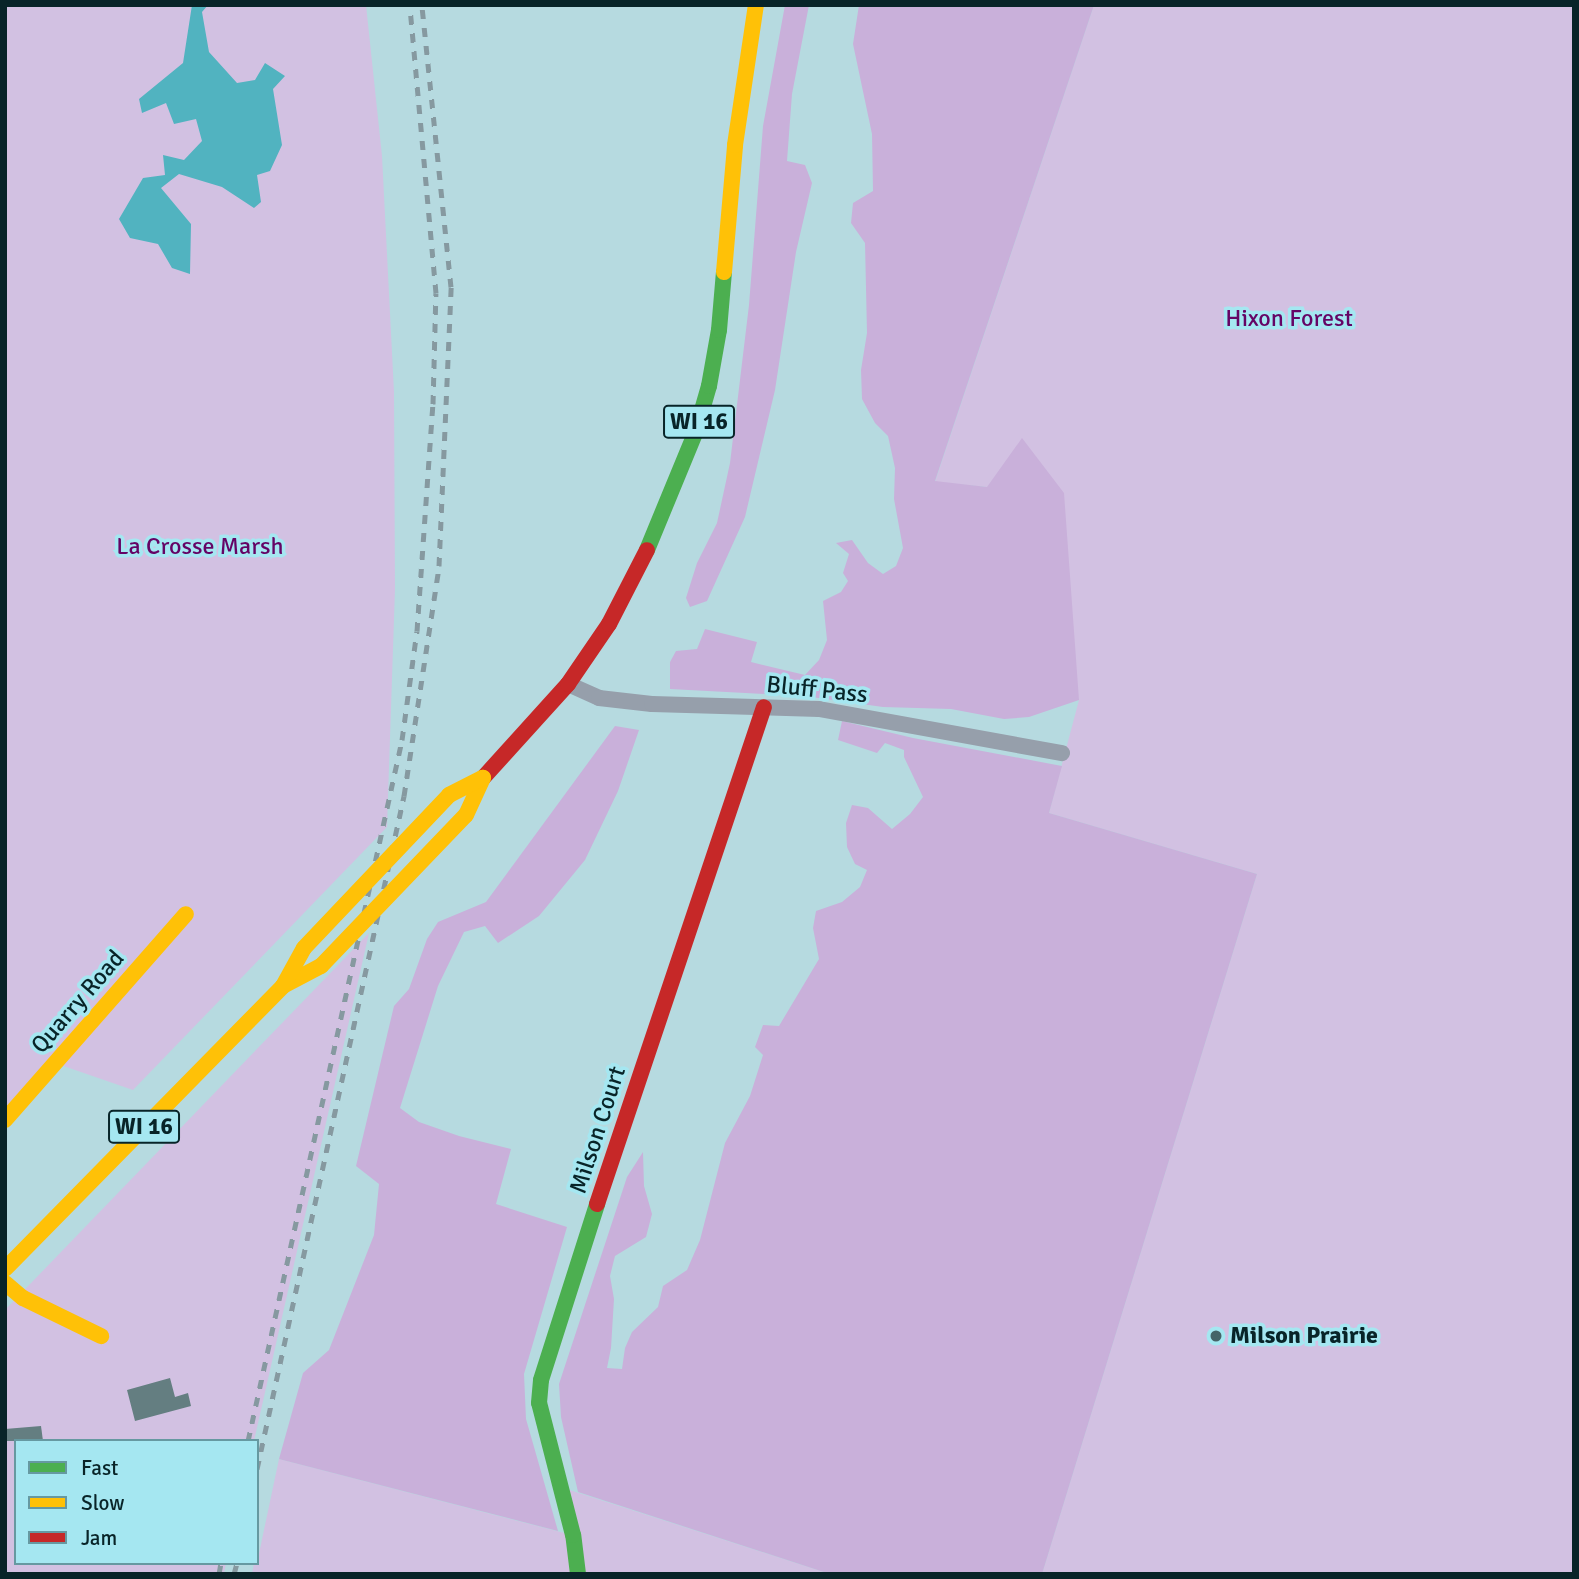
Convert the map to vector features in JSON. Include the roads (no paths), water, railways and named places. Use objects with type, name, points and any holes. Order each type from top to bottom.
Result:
[{"type":"main road","name":"WI 16","points":[[283,986],[321,966],[466,815],[483,778],[568,684],[609,624],[652,540],[696,431],[706,397],[719,330],[735,145],[756,5]]},
{"type":"main road","name":"Milson Court","points":[[578,1574],[573,1535],[542,1423],[539,1402],[541,1380],[629,1104],[764,707]]},
{"type":"main road","name":"WI 16","points":[[5,1269],[283,986],[304,948],[449,795],[483,778]]},
{"type":"main road","name":"Quarry Road","points":[[5,1120],[186,914]]},
{"type":"main road","points":[[5,1283],[23,1298],[101,1336]]},
{"type":"street","name":"Bluff Pass","points":[[568,684],[599,698],[652,704],[819,709],[1062,752]]},
{"type":"water","points":[[192,5],[208,5],[202,12],[209,52],[237,83],[255,80],[265,63],[285,76],[273,89],[282,145],[270,171],[257,175],[261,202],[254,208],[222,187],[179,174],[161,188],[191,224],[190,274],[172,268],[158,244],[130,238],[119,219],[143,178],[165,175],[163,155],[184,160],[202,141],[196,119],[174,124],[166,103],[142,113],[139,99],[183,63]]},
{"type":"railway","points":[[248,1439],[402,740],[417,631],[433,404],[436,293],[410,5]]},
{"type":"railway","points":[[259,1460],[404,796],[439,566],[451,287],[422,5]]},
{"type":"railway","points":[[219,1574],[221,1565]]},
{"type":"railway","points":[[234,1574],[236,1565]]},
{"type":"place","name":"Milson Prairie","points":[[1216,1336]]},
{"type":"park label","name":"Hixon Forest","points":[[1289,319]]},
{"type":"park label","name":"La Crosse Marsh","points":[[200,547]]}]
